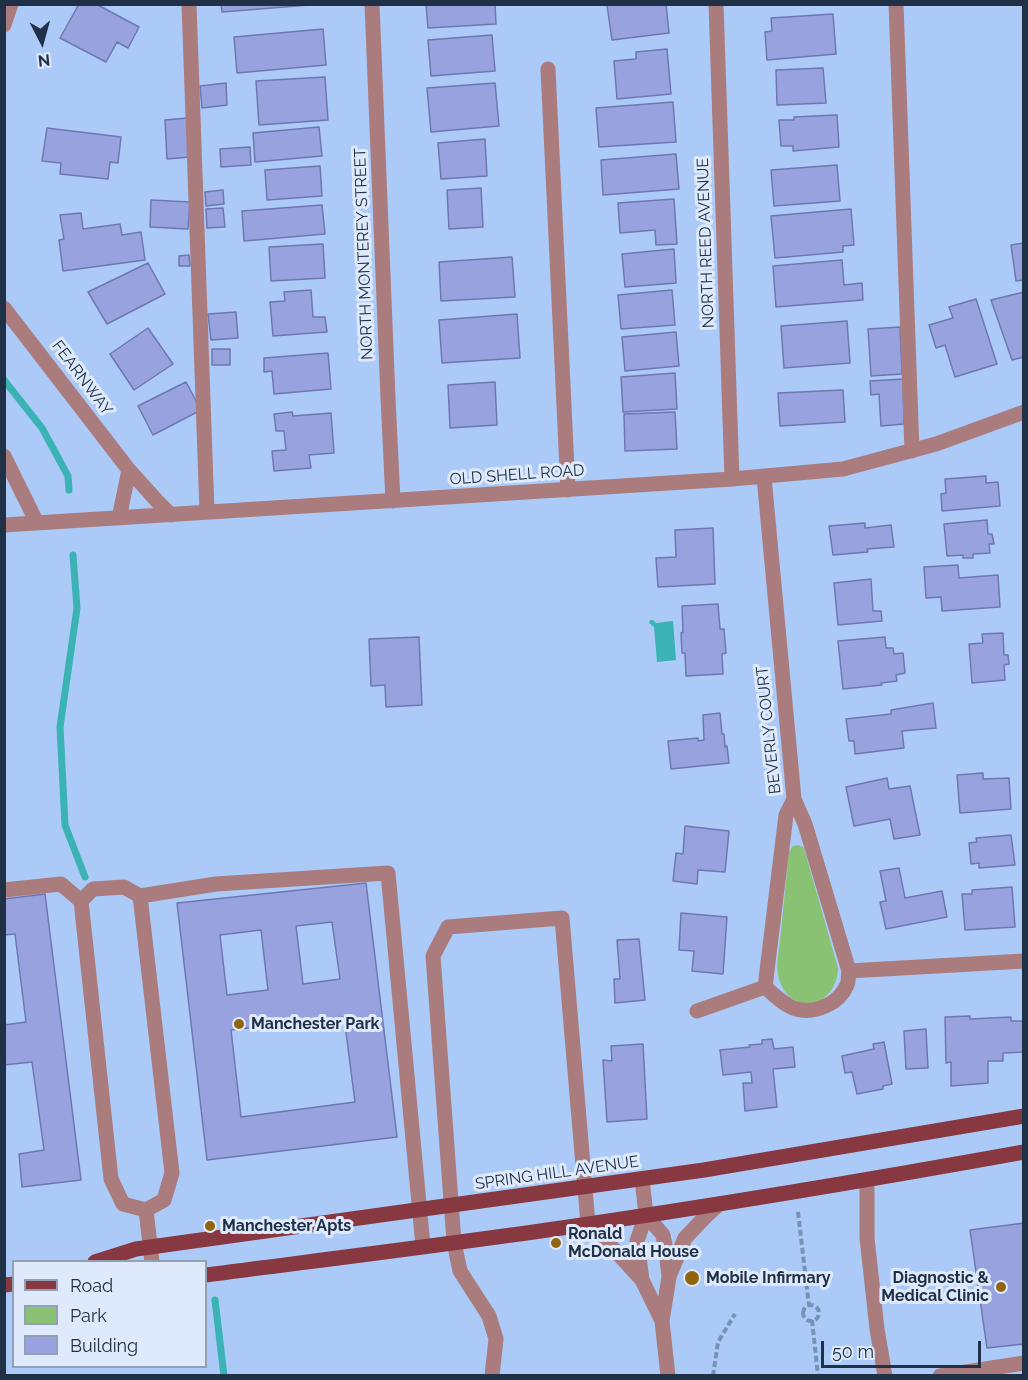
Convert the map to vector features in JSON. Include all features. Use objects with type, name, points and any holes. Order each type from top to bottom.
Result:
[{"type":"main road","name":"SPRING HILL AVENUE","points":[[101,1260],[136,1249],[151,1254],[419,1210],[704,1170],[1023,1116]]},
{"type":"main road","points":[[207,1275],[582,1225],[867,1181],[1023,1152]]},
{"type":"street","points":[[189,4],[207,512]]},
{"type":"street","name":"NORTH MONTEREY STREET","points":[[372,4],[393,501]]},
{"type":"street","name":"NORTH REED AVENUE","points":[[716,4],[732,479]]},
{"type":"street","points":[[896,4],[912,451]]},
{"type":"street","points":[[4,25],[8,7]]},
{"type":"street","points":[[548,69],[567,490]]},
{"type":"street","name":"FEARNWAY","points":[[4,308],[129,470],[171,515]]},
{"type":"street","name":"OLD SHELL ROAD","points":[[4,525],[764,477],[843,469],[936,444],[1023,412]]},
{"type":"street","points":[[4,456],[37,523]]},
{"type":"street","points":[[119,518],[129,470]]},
{"type":"street","name":"BEVERLY COURT","points":[[764,477],[794,798],[805,824],[849,971]]},
{"type":"street","points":[[765,987],[786,815],[794,798]]},
{"type":"street","points":[[81,901],[93,889],[124,887],[140,896],[216,884],[388,873],[423,1246]]},
{"type":"street","points":[[4,890],[61,884],[81,901],[111,1179],[123,1204],[146,1210],[164,1200],[172,1173],[140,896]]},
{"type":"street","points":[[492,1376],[496,1339],[489,1316],[459,1271],[454,1242],[433,956],[448,927],[562,918],[584,1187],[582,1225],[609,1244],[642,1280],[662,1321]]},
{"type":"street","points":[[765,987],[784,1003],[796,1009],[808,1010],[828,1006],[839,996],[847,984],[849,971],[1023,961]]},
{"type":"street","points":[[698,1011],[765,987]]},
{"type":"street","points":[[642,1179],[646,1215],[637,1241],[642,1280]]},
{"type":"street","points":[[867,1181],[867,1238],[877,1329],[885,1376]]},
{"type":"street","points":[[663,1374],[662,1321],[669,1276],[685,1238],[719,1204]]},
{"type":"street","points":[[146,1210],[151,1254]]},
{"type":"street","points":[[646,1215],[663,1235],[669,1276]]},
{"type":"street","points":[[940,1376],[1023,1363]]},
{"type":"path","points":[[798,1212],[809,1306]]},
{"type":"path","points":[[809,1306],[814,1306],[819,1311],[816,1318],[812,1320],[807,1319],[803,1313],[809,1306]]},
{"type":"path","points":[[713,1376],[718,1342],[735,1314]]},
{"type":"path","points":[[812,1320],[818,1376]]},
{"type":"green space","points":[[799,845],[804,848],[838,968],[835,983],[829,993],[820,1000],[810,1003],[800,1002],[790,997],[783,988],[777,970],[789,852],[793,846]]},
{"type":"shaded area","points":[[650,620],[656,623],[673,621],[676,660],[657,662],[654,627],[649,623]]},
{"type":"building","points":[[79,4],[96,4],[139,27],[128,48],[117,42],[106,62],[60,38]]},
{"type":"building","points":[[221,4],[322,4],[222,12]]},
{"type":"building","points":[[426,4],[495,4],[496,24],[428,28]]},
{"type":"building","points":[[666,4],[669,33],[612,40],[607,5]]},
{"type":"building","points":[[833,14],[836,54],[767,60],[765,32],[772,31],[771,18]]},
{"type":"building","points":[[323,29],[326,65],[237,73],[234,37]]},
{"type":"building","points":[[492,35],[495,71],[431,76],[428,40]]},
{"type":"building","points":[[667,49],[671,94],[617,99],[614,61],[636,59],[636,52]]},
{"type":"building","points":[[823,68],[826,103],[777,105],[776,70]]},
{"type":"building","points":[[325,77],[328,120],[259,125],[256,81]]},
{"type":"building","points":[[226,83],[227,105],[202,108],[200,86]]},
{"type":"building","points":[[495,83],[499,126],[431,132],[427,88]]},
{"type":"building","points":[[673,102],[676,142],[599,147],[596,108]]},
{"type":"building","points":[[837,115],[839,147],[793,151],[793,146],[781,146],[779,120]]},
{"type":"building","points":[[188,118],[190,157],[167,159],[165,120]]},
{"type":"building","points":[[319,127],[322,156],[255,162],[253,133]]},
{"type":"building","points":[[47,128],[121,137],[118,163],[110,162],[108,179],[60,174],[61,163],[42,161]]},
{"type":"building","points":[[485,139],[487,176],[441,179],[438,143]]},
{"type":"building","points":[[250,147],[251,165],[221,167],[220,149]]},
{"type":"building","points":[[676,154],[679,189],[603,195],[601,160]]},
{"type":"building","points":[[837,165],[840,201],[774,206],[771,170]]},
{"type":"building","points":[[320,166],[322,196],[267,200],[265,170]]},
{"type":"building","points":[[481,188],[483,227],[449,229],[447,190]]},
{"type":"building","points":[[223,190],[224,204],[206,206],[205,192]]},
{"type":"building","points":[[674,199],[677,244],[656,245],[655,230],[620,233],[618,203]]},
{"type":"building","points":[[151,200],[190,202],[188,229],[150,227]]},
{"type":"building","points":[[322,205],[325,234],[244,241],[242,211]]},
{"type":"building","points":[[223,208],[225,227],[207,228],[206,209]]},
{"type":"building","points":[[851,209],[854,245],[843,246],[843,252],[775,258],[771,216]]},
{"type":"building","points":[[81,213],[83,229],[120,224],[122,235],[141,232],[145,260],[63,271],[59,240],[64,239],[60,215]]},
{"type":"building","points":[[1024,243],[1024,280],[1016,281],[1011,245]]},
{"type":"building","points":[[323,244],[325,278],[271,281],[269,247]]},
{"type":"building","points":[[674,249],[676,283],[625,287],[622,254]]},
{"type":"building","points":[[189,255],[190,266],[179,266],[179,256]]},
{"type":"building","points":[[512,257],[515,297],[441,301],[439,262]]},
{"type":"building","points":[[842,260],[844,285],[862,283],[863,300],[776,307],[773,266]]},
{"type":"building","points":[[148,263],[165,294],[107,324],[88,292]]},
{"type":"building","points":[[311,290],[313,317],[325,317],[327,332],[273,336],[270,302],[285,301],[284,292]]},
{"type":"building","points":[[672,290],[675,325],[621,329],[618,295]]},
{"type":"building","points":[[1024,292],[1024,357],[1012,360],[991,300]]},
{"type":"building","points":[[976,299],[997,364],[955,377],[945,345],[936,348],[929,325],[953,318],[949,307]]},
{"type":"building","points":[[236,312],[238,338],[211,340],[208,314]]},
{"type":"building","points":[[517,314],[520,358],[442,363],[439,320]]},
{"type":"building","points":[[847,321],[850,363],[784,368],[781,326]]},
{"type":"building","points":[[900,327],[902,374],[871,376],[868,329]]},
{"type":"building","points":[[148,328],[173,364],[134,390],[110,354]]},
{"type":"building","points":[[676,332],[679,366],[625,371],[622,337]]},
{"type":"building","points":[[212,349],[230,349],[230,365],[212,365]]},
{"type":"building","points":[[328,353],[331,389],[274,394],[272,371],[264,372],[264,358]]},
{"type":"building","points":[[675,373],[677,409],[623,412],[621,377]]},
{"type":"building","points":[[903,379],[904,424],[881,426],[879,394],[871,395],[870,381]]},
{"type":"building","points":[[186,382],[201,410],[153,435],[138,406]]},
{"type":"building","points":[[495,382],[497,425],[450,428],[448,385]]},
{"type":"building","points":[[843,390],[845,422],[780,426],[778,393]]},
{"type":"building","points":[[292,412],[293,416],[331,413],[334,453],[309,455],[311,468],[274,471],[272,451],[286,450],[284,431],[276,431],[274,414]]},
{"type":"building","points":[[675,412],[677,449],[625,451],[624,414]]},
{"type":"building","points":[[986,476],[986,483],[998,482],[1000,506],[942,511],[941,494],[946,493],[945,479]]},
{"type":"building","points":[[987,520],[988,534],[992,534],[994,544],[989,544],[990,553],[973,554],[973,558],[963,558],[963,555],[947,556],[944,524]]},
{"type":"building","points":[[865,523],[865,528],[891,525],[894,547],[833,555],[829,526]]},
{"type":"building","points":[[713,528],[715,584],[658,587],[656,558],[676,557],[675,530]]},
{"type":"building","points":[[958,565],[959,578],[998,575],[1000,607],[942,611],[941,597],[926,598],[924,567]]},
{"type":"building","points":[[871,579],[873,611],[881,611],[882,621],[838,625],[834,583]]},
{"type":"building","points":[[718,604],[720,629],[724,629],[726,653],[722,654],[723,674],[686,676],[685,653],[682,653],[682,606]]},
{"type":"building","points":[[1003,633],[1004,655],[1008,655],[1009,664],[1004,665],[1005,680],[972,683],[969,644],[983,643],[982,634]]},
{"type":"building","points":[[419,637],[422,705],[386,707],[385,685],[371,686],[369,639]]},
{"type":"building","points":[[885,637],[886,648],[893,648],[894,654],[903,653],[905,673],[896,675],[897,681],[881,683],[882,685],[843,689],[838,641]]},
{"type":"building","points":[[933,703],[936,728],[902,731],[904,748],[855,754],[854,741],[849,741],[846,719],[891,714],[891,710]]},
{"type":"building","points":[[720,713],[729,763],[671,769],[668,741],[698,738],[698,741],[704,740],[703,715]]},
{"type":"building","points":[[983,773],[983,779],[1009,778],[1011,809],[960,813],[957,775]]},
{"type":"building","points":[[887,778],[889,789],[910,786],[920,835],[894,839],[890,819],[854,826],[846,787]]},
{"type":"building","points":[[685,826],[729,831],[725,872],[698,870],[697,884],[673,881],[676,853],[683,854]]},
{"type":"building","points":[[1011,835],[1015,865],[979,868],[979,863],[971,864],[969,843],[977,842],[976,838]]},
{"type":"building","points":[[899,868],[905,898],[942,891],[947,917],[886,929],[880,902],[886,901],[880,871]]},
{"type":"building","name":"Manchester Park","points":[[366,883],[397,1137],[207,1160],[177,903]],"holes":[[[332,922],[340,979],[303,984],[296,926]],[[261,930],[268,990],[227,995],[220,935]],[[344,1017],[355,1102],[241,1117],[231,1030]]]},
{"type":"building","points":[[1012,887],[1015,927],[965,930],[962,894],[972,894],[972,890]]},
{"type":"building","points":[[45,894],[81,1180],[22,1187],[19,1154],[44,1150],[32,1062],[4,1065],[4,1025],[26,1022],[15,934],[4,935],[4,899]]},
{"type":"building","points":[[681,913],[727,917],[723,974],[692,971],[694,951],[679,950]]},
{"type":"building","points":[[639,939],[645,1000],[615,1003],[614,979],[620,979],[617,940]]},
{"type":"building","points":[[970,1016],[970,1019],[1011,1017],[1011,1021],[1024,1021],[1024,1052],[1003,1053],[1003,1061],[988,1061],[988,1083],[951,1086],[951,1062],[946,1063],[945,1017]]},
{"type":"building","points":[[926,1029],[928,1068],[906,1069],[904,1031]]},
{"type":"building","points":[[772,1039],[774,1049],[793,1047],[795,1067],[773,1069],[777,1107],[745,1111],[743,1083],[752,1083],[751,1072],[723,1075],[720,1050],[750,1047],[749,1045],[762,1044],[762,1040]]},
{"type":"building","points":[[884,1042],[892,1084],[883,1086],[883,1089],[857,1094],[852,1072],[845,1073],[842,1056],[874,1049],[873,1044]]},
{"type":"building","points":[[643,1044],[647,1119],[607,1122],[603,1060],[612,1061],[611,1046]]},
{"type":"building","name":"Diagnostic & Medical Clinic","points":[[1024,1223],[1024,1344],[987,1348],[970,1230]]},
{"type":"waterway","points":[[4,380],[42,428],[68,476],[69,490]]},
{"type":"waterway","points":[[73,555],[77,608],[60,727],[65,825],[85,877]]},
{"type":"waterway","points":[[215,1300],[224,1376]]},
{"type":"place","name":"Manchester Park","points":[[239,1024]]},
{"type":"place","name":"Manchester Apts","points":[[210,1226]]},
{"type":"place","name":"Ronald McDonald House","points":[[556,1243]]},
{"type":"place","name":"Mobile Infirmary","points":[[692,1278]]},
{"type":"place","name":"Diagnostic & Medical Clinic","points":[[1001,1287]]}]
